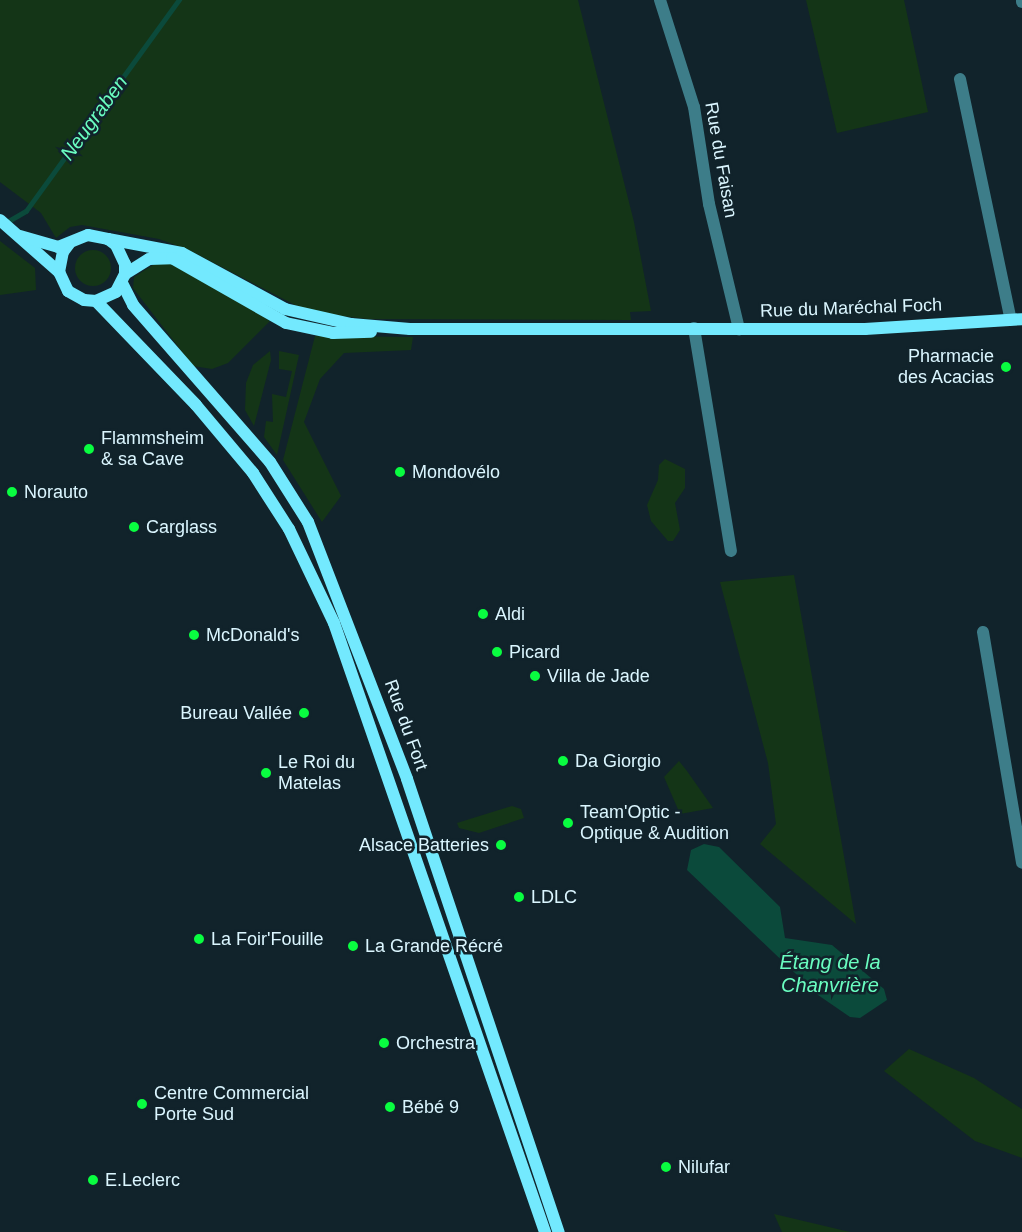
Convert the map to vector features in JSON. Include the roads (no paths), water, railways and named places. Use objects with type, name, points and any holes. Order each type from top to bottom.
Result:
[{"type":"main road","name":"Rue du Fort","points":[[0,220],[59,272],[68,291],[84,300],[96,301],[196,405],[253,473],[289,529],[334,623],[545,1232]]},
{"type":"main road","name":"Rue du Fort","points":[[20,236],[50,246],[69,244],[88,235],[108,239],[122,254],[123,278],[133,305],[270,462],[308,522],[407,779],[559,1232]]},
{"type":"main road","name":"Rue du Maréchal Foch","points":[[108,239],[182,253],[268,302],[303,314],[351,324],[411,328]]},
{"type":"main road","points":[[59,272],[63,252],[69,244]]},
{"type":"main road","name":"Rue du Maréchal Foch","points":[[123,278],[149,260],[172,258],[253,307],[292,325],[333,333],[411,328],[865,329],[1016,319]]},
{"type":"main road","points":[[96,301],[116,292],[123,278]]},
{"type":"street","name":"Rue du Faisan","points":[[660,0],[694,107],[709,204],[739,329]]},
{"type":"street","name":"Rue du Maréchal Foch","points":[[960,79],[1016,319]]},
{"type":"street","points":[[694,328],[731,551]]},
{"type":"street","points":[[983,632],[1022,863]]},
{"type":"water","name":"Étang de la Chanvrière","points":[[704,844],[719,847],[780,907],[785,938],[832,945],[884,989],[887,1000],[860,1018],[850,1017],[818,995],[687,870],[691,850]]},
{"type":"waterway","name":"Neugraben","points":[[5,223],[26,211],[179,0]]},
{"type":"place","name":"Pharmacie des Acacias","points":[[1006,367]]},
{"type":"place","name":"Flammsheim & sa Cave","points":[[89,449]]},
{"type":"place","name":"Mondovélo","points":[[400,472]]},
{"type":"place","name":"Norauto","points":[[12,492]]},
{"type":"place","name":"Carglass","points":[[134,527]]},
{"type":"place","name":"Aldi","points":[[483,614]]},
{"type":"place","name":"McDonald's","points":[[194,635]]},
{"type":"place","name":"Picard","points":[[497,652]]},
{"type":"place","name":"Villa de Jade","points":[[535,676]]},
{"type":"place","name":"Bureau Vallée","points":[[304,713]]},
{"type":"place","name":"Da Giorgio","points":[[563,761]]},
{"type":"place","name":"Le Roi du Matelas","points":[[266,773]]},
{"type":"place","name":"Team'Optic - Optique & Audition","points":[[568,823]]},
{"type":"place","name":"Alsace Batteries","points":[[501,845]]},
{"type":"place","name":"LDLC","points":[[519,897]]},
{"type":"place","name":"La Foir'Fouille","points":[[199,939]]},
{"type":"place","name":"La Grande Récré","points":[[353,946]]},
{"type":"place","name":"Orchestra","points":[[384,1043]]},
{"type":"place","name":"Centre Commercial Porte Sud","points":[[142,1104]]},
{"type":"place","name":"Bébé 9","points":[[390,1107]]},
{"type":"place","name":"Nilufar","points":[[666,1167]]},
{"type":"place","name":"E.Leclerc","points":[[93,1180]]}]
